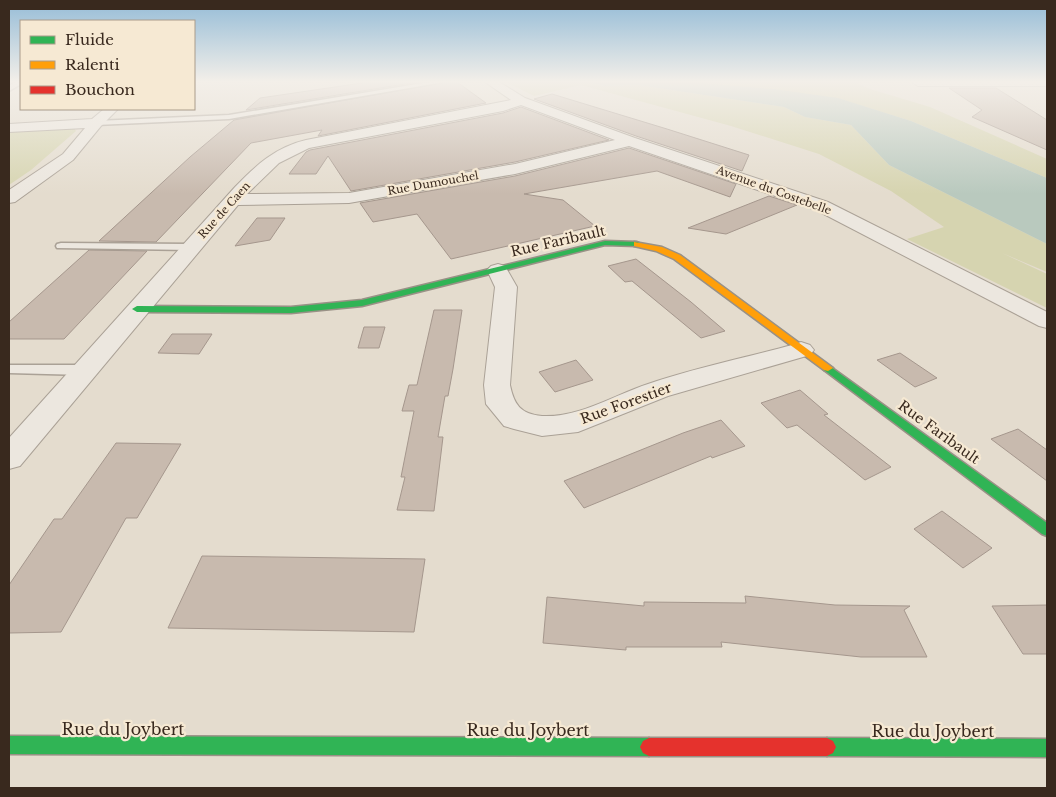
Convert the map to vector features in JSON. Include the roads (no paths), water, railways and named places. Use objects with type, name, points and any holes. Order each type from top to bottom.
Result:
[{"type":"street","points":[[9,198],[68,157],[100,119]]},
{"type":"street","name":"Rue de Caen","points":[[9,458],[265,164],[291,148],[440,119]]},
{"type":"street","name":"Avenue du Costebelle","points":[[571,119],[822,206],[1047,321]]},
{"type":"street","points":[[9,128],[96,123]]},
{"type":"street","name":"Rue Dumouchel","points":[[233,200],[350,198],[514,169],[630,141]]},
{"type":"street","name":"Rue Faribault","points":[[137,309],[291,310],[362,303],[605,243],[624,241],[644,243],[677,257],[1047,530]]},
{"type":"street","name":"Rue Forestier","points":[[498,270],[506,287],[497,385],[500,404],[514,419],[542,426],[578,422],[658,390],[801,350]]},
{"type":"street","name":"Rue du Joybert","points":[[9,745],[1047,748]]},
{"type":"lane","points":[[96,123],[180,119]]},
{"type":"lane","points":[[61,246],[191,247]]},
{"type":"lane","points":[[9,369],[84,370]]}]
